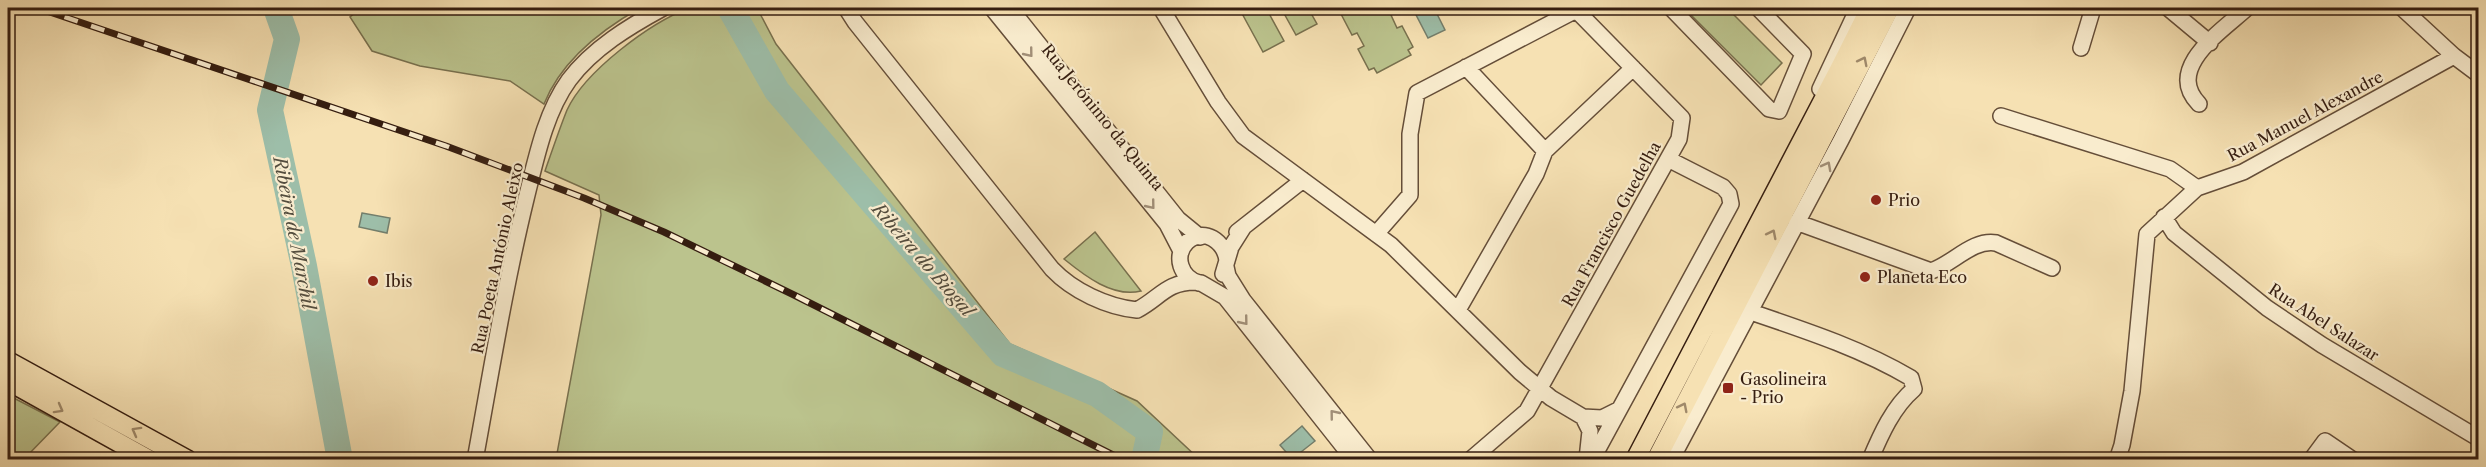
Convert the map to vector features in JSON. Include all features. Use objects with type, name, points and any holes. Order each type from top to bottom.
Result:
[{"type":"main road","points":[[1635,459],[1870,8]]},
{"type":"main road","points":[[1656,459],[1890,8]]},
{"type":"main road","points":[[8,360],[188,459]]},
{"type":"main road","points":[[8,381],[150,459]]},
{"type":"street","name":"Rua Poeta António Aleixo","points":[[475,459],[516,242],[537,155],[553,109],[570,79],[599,50],[636,23],[663,8]]},
{"type":"street","points":[[846,8],[1046,261],[1068,284],[1121,309],[1137,310],[1177,284],[1215,280],[1227,264],[1235,239],[1243,228]]},
{"type":"street","name":"Rua Jerónimo da Quinta","points":[[992,8],[1167,224],[1180,255],[1181,269],[1186,276],[1225,297],[1354,459]]},
{"type":"street","name":"Rua Jerónimo da Quinta","points":[[1010,8],[1178,219],[1222,245],[1228,276],[1243,300],[1370,459]]},
{"type":"street","points":[[1161,8],[1237,130],[1392,244],[1520,372],[1583,417],[1590,431],[1587,459]]},
{"type":"street","points":[[1671,8],[1769,109],[1779,111],[1803,54],[1758,8]]},
{"type":"street","points":[[1786,169],[1834,57],[1858,8]]},
{"type":"street","points":[[1671,459],[1908,8]]},
{"type":"street","points":[[2081,48],[2094,8]]},
{"type":"street","points":[[2168,8],[2210,43]]},
{"type":"street","points":[[2199,104],[2188,88],[2187,76],[2191,62],[2247,8]]},
{"type":"street","points":[[2402,8],[2454,56],[2478,74]]},
{"type":"street","points":[[1376,234],[1410,195],[1410,134],[1417,93],[1572,10]]},
{"type":"street","name":"Rua Francisco Guedelha","points":[[1470,459],[1527,411],[1679,139],[1682,118],[1572,10]]},
{"type":"street","name":"Rua Manuel Alexandre","points":[[2198,188],[2243,172],[2454,56]]},
{"type":"street","points":[[1466,67],[1545,152]]},
{"type":"street","points":[[1458,310],[1536,174],[1545,152],[1632,68]]},
{"type":"street","points":[[2001,116],[2170,169],[2198,188],[2147,234],[2132,391],[2122,445],[2117,459]]},
{"type":"street","points":[[1587,459],[1599,447],[1731,204],[1729,194],[1723,187],[1668,159]]},
{"type":"street","points":[[1160,293],[1174,273],[1186,243],[1207,237],[1234,234],[1303,180]]},
{"type":"street","name":"Rua Abel Salazar","points":[[2164,218],[2174,233],[2267,309],[2322,345],[2478,438]]},
{"type":"street","points":[[1796,222],[1930,271],[1987,242],[1996,243],[2052,268]]},
{"type":"street","points":[[1748,311],[1841,343],[1911,378],[1914,389],[1903,399],[1889,420],[1870,459]]},
{"type":"street","points":[[1583,417],[1602,418],[1618,410]]},
{"type":"street","points":[[2312,459],[2325,441],[2353,459]]},
{"type":"green space","points":[[361,8],[640,8],[611,26],[584,48],[551,88],[544,104],[510,81],[420,66],[372,51],[350,17]]},
{"type":"green space","points":[[689,8],[757,8],[776,44],[1010,344],[1137,401],[1199,459],[556,459],[601,215],[599,195],[545,171],[567,110],[588,80],[620,50],[638,37],[673,15]]},
{"type":"green space","points":[[1239,8],[1266,8],[1284,41],[1263,52]]},
{"type":"green space","points":[[1281,8],[1308,8],[1317,24],[1296,35]]},
{"type":"green space","points":[[1344,8],[1393,8],[1395,13],[1391,15],[1397,28],[1402,26],[1413,47],[1408,50],[1411,55],[1377,73],[1374,68],[1369,70],[1358,49],[1364,46],[1357,33],[1352,35],[1341,14],[1346,11]]},
{"type":"green space","points":[[1684,8],[1727,8],[1782,63],[1761,85]]},
{"type":"green space","points":[[1095,232],[1141,291],[1120,291],[1100,284],[1064,259]]},
{"type":"green space","points":[[8,395],[60,422],[24,459],[8,459]]},
{"type":"shaded area","points":[[1434,8],[1445,30],[1428,38],[1413,9]]},
{"type":"shaded area","points":[[362,213],[390,218],[387,233],[359,227]]},
{"type":"shaded area","points":[[1302,426],[1315,441],[1292,459],[1280,445]]},
{"type":"waterway","name":"Ribeira de Marchil","points":[[276,8],[287,39],[270,110],[304,266],[340,460]]},
{"type":"waterway","name":"Ribeira do Biogal","points":[[730,8],[777,91],[1003,354],[1097,394],[1150,432],[1144,460]]},
{"type":"railway","points":[[38,8],[446,146],[584,198],[664,232],[794,295],[1123,460]]},
{"type":"place","name":"Prio","points":[[1876,200]]},
{"type":"place","name":"Planeta Eco","points":[[1865,277]]},
{"type":"place","name":"Ibis","points":[[373,281]]},
{"type":"place","name":"Gasolineira - Prio","points":[[1728,388]]}]
